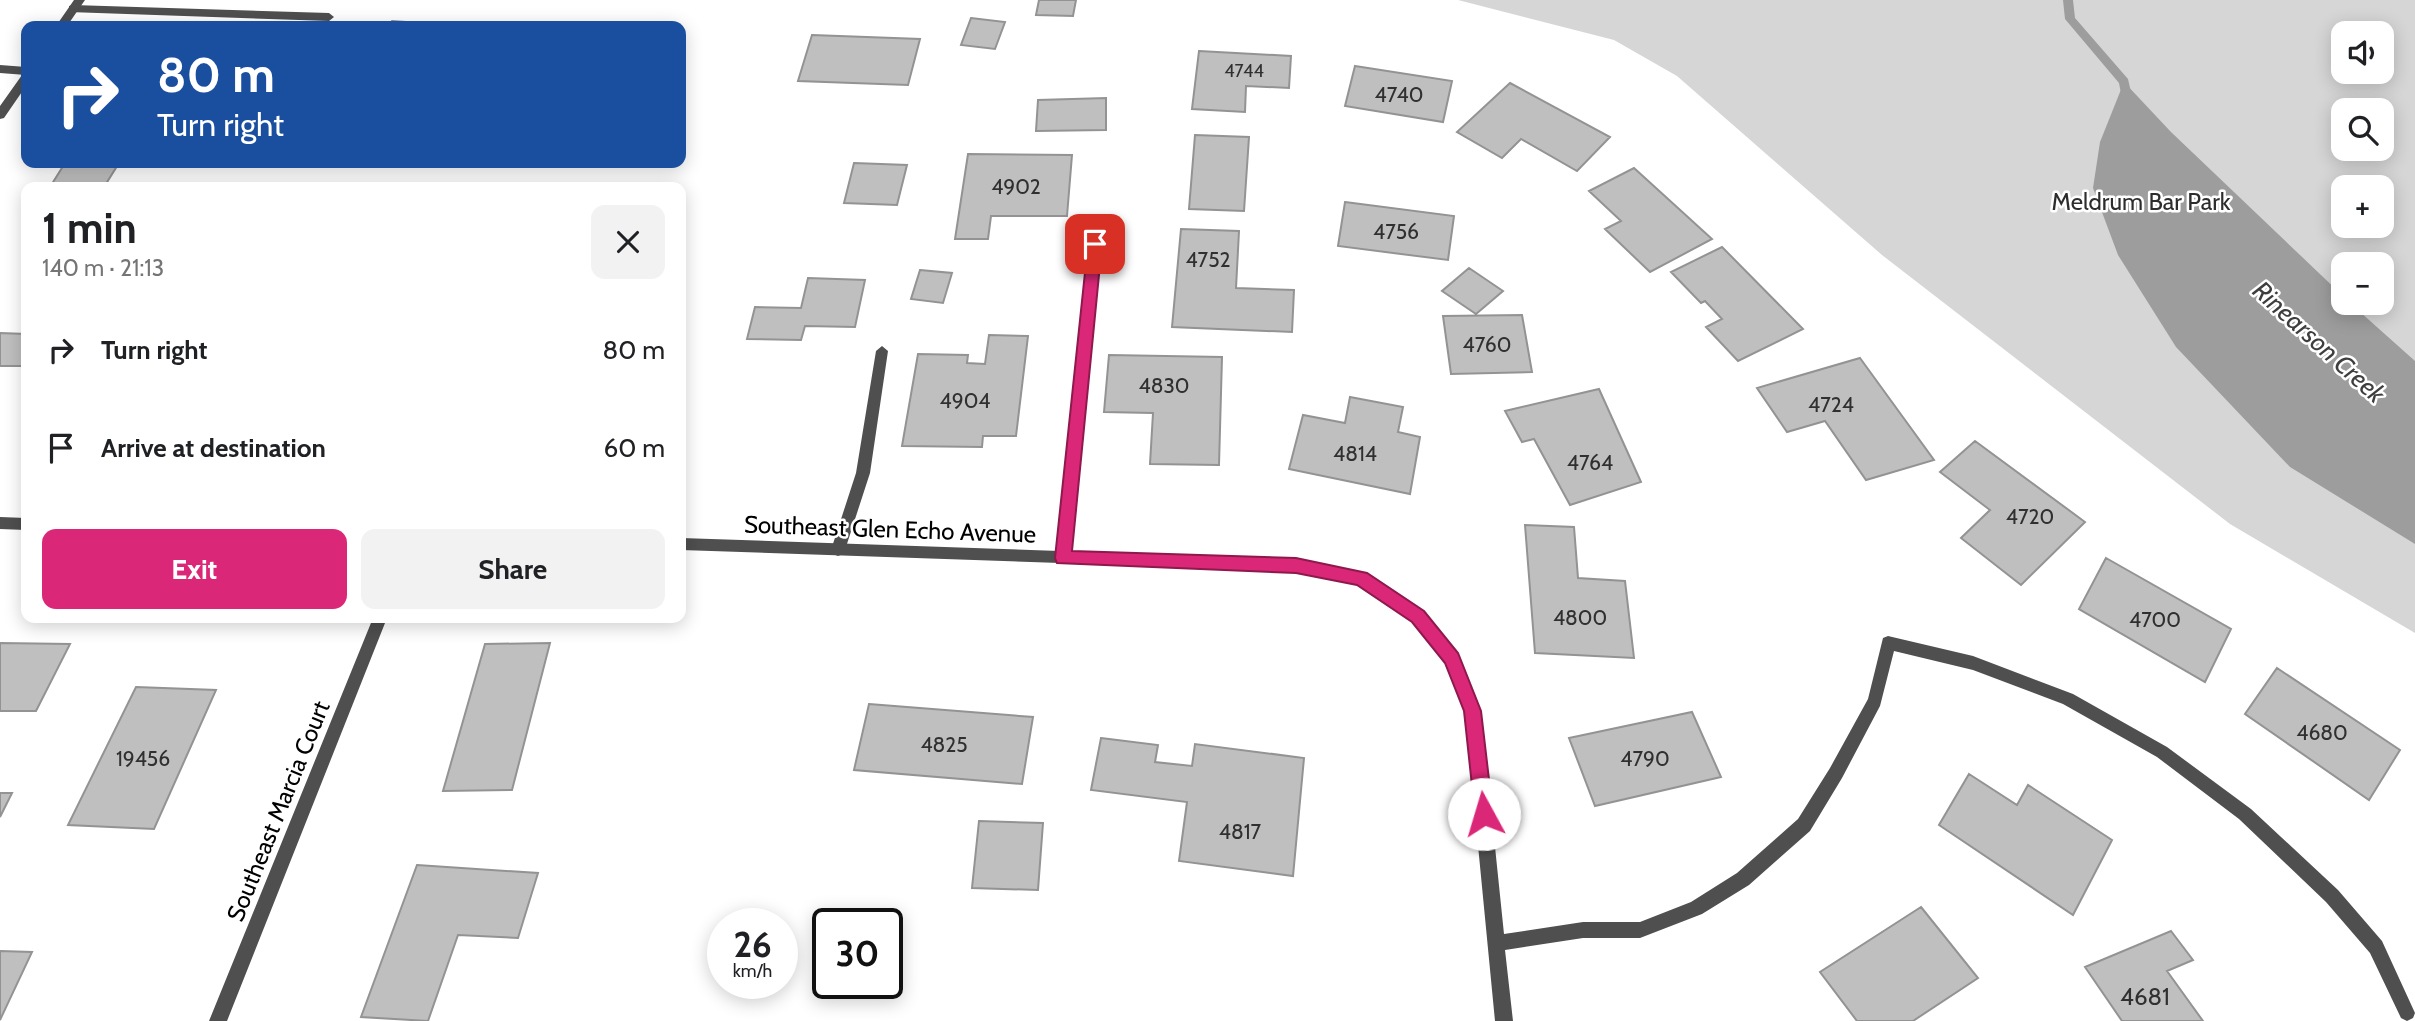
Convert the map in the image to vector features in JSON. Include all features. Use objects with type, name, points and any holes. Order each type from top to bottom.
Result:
[{"type":"street","points":[[64,21],[76,4],[329,17]]},
{"type":"street","points":[[0,69],[21,71]]},
{"type":"street","points":[[0,115],[21,85]]},
{"type":"street","points":[[1063,558],[1095,244]]},
{"type":"street","points":[[838,550],[863,473],[881,351]]},
{"type":"street","points":[[0,523],[21,524]]},
{"type":"street","name":"Southeast Glen Echo Avenue","points":[[686,544],[1296,565],[1361,578],[1418,616],[1452,658],[1473,711],[1504,1021]]},
{"type":"street","name":"Southeast Marcia Court","points":[[218,1021],[378,623]]},
{"type":"street","points":[[1498,943],[1583,930],[1640,930],[1696,908],[1744,879],[1804,824],[1836,773],[1875,701],[1888,643],[1973,663],[2068,699],[2162,752],[2245,814],[2332,896],[2376,947],[2407,1012]]},
{"type":"green space","name":"Meldrum Bar Park","points":[[1458,0],[2415,0],[2415,633],[2230,524],[1882,255],[1677,76],[1614,40]]},
{"type":"water","points":[[2124,82],[2171,132],[2331,285],[2331,315],[2363,315],[2415,361],[2415,544],[2290,467],[2176,347],[2118,255],[2093,188],[2100,142]]},
{"type":"building","points":[[1039,0],[1076,0],[1073,16],[1036,15]]},
{"type":"building","points":[[971,18],[1005,22],[995,49],[961,45]]},
{"type":"building","points":[[812,35],[920,39],[908,85],[798,81]]},
{"type":"building","points":[[1199,51],[1291,56],[1289,88],[1246,86],[1245,112],[1192,109]]},
{"type":"building","points":[[1355,66],[1452,81],[1443,122],[1345,106]]},
{"type":"building","points":[[1510,83],[1610,137],[1577,171],[1521,139],[1502,158],[1457,132]]},
{"type":"building","points":[[1106,98],[1106,130],[1036,131],[1038,100]]},
{"type":"building","points":[[1195,135],[1249,137],[1244,211],[1189,209]]},
{"type":"building","points":[[968,154],[1072,155],[1067,216],[991,216],[988,239],[955,239]]},
{"type":"building","points":[[854,163],[907,165],[897,205],[844,203]]},
{"type":"building","points":[[62,168],[116,168],[107,182],[53,182]]},
{"type":"building","points":[[1634,168],[1712,239],[1650,272],[1605,229],[1621,221],[1589,191]]},
{"type":"building","points":[[1345,202],[1454,216],[1448,260],[1338,246]]},
{"type":"building","points":[[1181,229],[1239,231],[1236,288],[1294,290],[1292,332],[1172,327]]},
{"type":"building","points":[[1722,247],[1803,329],[1738,361],[1706,327],[1722,319],[1705,301],[1701,303],[1671,272]]},
{"type":"building","points":[[1469,268],[1503,291],[1476,314],[1442,291]]},
{"type":"building","points":[[920,270],[952,273],[943,303],[911,299]]},
{"type":"building","points":[[808,278],[865,280],[855,327],[805,326],[801,340],[747,339],[755,307],[801,308]]},
{"type":"building","points":[[1522,315],[1532,372],[1451,374],[1443,316]]},
{"type":"building","points":[[0,333],[21,334],[21,366],[0,366]]},
{"type":"building","points":[[989,335],[1028,336],[1016,436],[983,436],[982,447],[902,446],[918,354],[968,355],[967,363],[985,364]]},
{"type":"building","points":[[1109,355],[1222,357],[1219,465],[1150,464],[1153,413],[1104,412]]},
{"type":"building","points":[[1860,358],[1934,460],[1866,480],[1825,421],[1787,432],[1757,388]]},
{"type":"building","points":[[1599,389],[1641,482],[1570,505],[1534,439],[1522,442],[1505,411]]},
{"type":"building","points":[[1350,397],[1403,407],[1398,432],[1420,437],[1410,494],[1289,469],[1303,415],[1345,423]]},
{"type":"building","points":[[1975,441],[2085,522],[2021,585],[1961,538],[1990,510],[1940,472]]},
{"type":"building","points":[[1525,525],[1574,527],[1578,578],[1625,581],[1634,658],[1535,653]]},
{"type":"building","points":[[2106,558],[2231,629],[2205,682],[2079,609]]},
{"type":"building","points":[[0,643],[70,644],[36,711],[0,711]]},
{"type":"building","points":[[550,643],[512,790],[443,791],[485,644]]},
{"type":"building","points":[[2277,668],[2400,750],[2369,800],[2245,714]]},
{"type":"building","points":[[136,687],[216,690],[154,829],[68,825]]},
{"type":"building","points":[[869,704],[1033,717],[1022,784],[854,770]]},
{"type":"building","points":[[1692,712],[1721,777],[1595,806],[1569,738]]},
{"type":"building","points":[[1101,738],[1158,745],[1155,762],[1192,766],[1195,744],[1304,758],[1293,876],[1179,861],[1187,802],[1091,790]]},
{"type":"building","points":[[1969,774],[2017,805],[2028,785],[2112,840],[2073,915],[1939,825]]},
{"type":"building","points":[[0,793],[12,793],[0,817]]},
{"type":"building","points":[[979,821],[1043,823],[1038,890],[972,888]]},
{"type":"building","points":[[417,865],[538,873],[518,938],[458,935],[428,1021],[361,1017]]},
{"type":"building","points":[[1921,907],[1978,978],[1913,1021],[1857,1021],[1820,972]]},
{"type":"building","points":[[2171,931],[2193,960],[2167,971],[2203,1021],[2122,1021],[2085,967]]},
{"type":"building","points":[[0,951],[32,952],[0,1020]]},
{"type":"waterway","name":"Rinearson Creek","points":[[2068,0],[2070,19],[2124,82],[2127,101]]},
{"type":"route","points":[[1095,244],[1063,558],[1296,565],[1361,578],[1418,616],[1452,658],[1473,711],[1484,814]]}]
